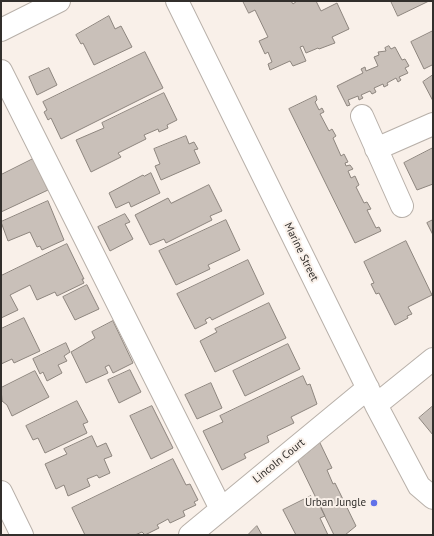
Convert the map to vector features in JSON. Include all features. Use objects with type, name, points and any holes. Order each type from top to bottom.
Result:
[{"type":"street","points":[[1,30],[59,1]]},
{"type":"street","name":"Marine Street","points":[[177,1],[372,396],[419,486],[433,498]]},
{"type":"street","points":[[1,71],[221,509]]},
{"type":"street","points":[[362,116],[402,206]]},
{"type":"street","points":[[376,149],[433,124]]},
{"type":"street","name":"Lincoln Court","points":[[190,535],[221,509],[372,396],[433,359]]},
{"type":"street","points":[[1,492],[22,535]]},
{"type":"building","points":[[243,1],[291,1],[293,4],[297,1],[316,1],[321,11],[337,3],[349,29],[332,37],[335,43],[319,49],[318,48],[306,53],[303,46],[300,47],[306,61],[293,66],[290,61],[270,70],[268,64],[272,62],[268,52],[265,54],[259,41],[268,37],[255,10],[249,13]]},
{"type":"building","points":[[391,1],[429,1],[398,16]]},
{"type":"building","points":[[109,16],[115,29],[121,26],[132,47],[94,65],[83,43],[81,44],[76,35]]},
{"type":"building","points":[[433,31],[433,66],[432,65],[424,69],[411,42]]},
{"type":"building","points":[[389,46],[391,49],[395,47],[402,60],[405,59],[409,66],[405,68],[408,73],[399,77],[401,80],[398,82],[396,78],[387,83],[388,85],[384,87],[383,84],[374,88],[376,92],[372,94],[370,91],[361,95],[363,98],[359,100],[358,96],[348,100],[350,105],[347,106],[337,86],[363,73],[361,69],[365,67],[366,71],[378,66],[374,57],[379,55],[378,52],[386,51],[385,48]]},
{"type":"building","points":[[145,52],[163,88],[61,139],[51,118],[48,120],[44,112],[47,110],[43,102]]},
{"type":"building","points":[[49,68],[57,85],[37,95],[29,77]]},
{"type":"building","points":[[433,75],[433,101],[423,82]]},
{"type":"building","points":[[164,93],[177,120],[167,125],[168,128],[159,132],[158,129],[144,135],[146,139],[118,153],[121,157],[91,172],[76,140],[104,128],[102,123]]},
{"type":"building","points":[[316,96],[317,100],[315,102],[319,110],[322,108],[324,112],[320,114],[329,131],[332,129],[336,136],[333,138],[341,156],[344,154],[348,162],[345,163],[346,166],[350,165],[353,169],[348,171],[351,178],[355,176],[359,185],[356,187],[364,203],[367,202],[371,209],[367,210],[376,228],[379,227],[381,231],[355,243],[289,109]]},
{"type":"building","points":[[186,136],[189,144],[194,142],[198,149],[194,150],[200,163],[161,180],[155,166],[160,164],[154,149]]},
{"type":"building","points":[[433,148],[433,184],[417,190],[404,163]]},
{"type":"building","points":[[33,159],[48,190],[1,212],[1,175]]},
{"type":"building","points":[[151,173],[160,193],[131,207],[129,202],[116,208],[109,193],[143,175],[144,176]]},
{"type":"building","points":[[209,185],[222,211],[210,216],[212,220],[166,243],[164,239],[150,245],[135,215],[168,198],[171,203]]},
{"type":"building","points":[[48,201],[64,240],[42,250],[40,246],[37,247],[30,232],[8,241],[1,222]]},
{"type":"building","points":[[125,214],[130,222],[125,224],[133,239],[110,251],[98,227]]},
{"type":"building","points":[[226,220],[240,250],[208,265],[210,269],[176,285],[159,251]]},
{"type":"building","points":[[433,220],[433,235],[427,223]]},
{"type":"building","points":[[406,241],[432,295],[408,307],[412,314],[395,325],[379,293],[376,294],[371,284],[374,283],[364,262]]},
{"type":"building","points":[[67,244],[84,279],[82,279],[84,283],[57,296],[55,292],[37,300],[30,285],[10,295],[18,310],[1,318],[1,276]]},
{"type":"building","points":[[248,260],[264,294],[212,320],[210,317],[205,320],[207,323],[195,329],[177,294]]},
{"type":"building","points":[[87,285],[99,309],[75,320],[63,297]]},
{"type":"building","points":[[269,303],[286,338],[215,372],[200,341],[217,332],[215,329]]},
{"type":"building","points":[[24,318],[40,351],[14,363],[12,359],[1,364],[1,329]]},
{"type":"building","points":[[113,321],[133,363],[113,373],[109,365],[105,367],[108,373],[86,383],[71,352],[95,338],[92,332]]},
{"type":"building","points":[[66,343],[70,352],[64,356],[67,361],[58,365],[62,373],[47,381],[43,372],[40,374],[33,359]]},
{"type":"building","points":[[288,344],[300,369],[245,396],[233,371]]},
{"type":"building","points":[[130,370],[141,392],[119,403],[108,380]]},
{"type":"building","points":[[35,371],[49,397],[12,416],[7,405],[2,401],[1,388]]},
{"type":"building","points":[[303,376],[307,385],[310,384],[317,404],[291,417],[294,423],[267,436],[269,442],[244,454],[246,458],[222,470],[203,431],[223,422],[220,416]]},
{"type":"building","points":[[211,383],[222,408],[197,419],[185,395]]},
{"type":"building","points":[[77,401],[88,422],[83,424],[87,433],[45,453],[38,438],[33,440],[26,426]]},
{"type":"building","points":[[152,406],[173,448],[151,459],[130,416]]},
{"type":"building","points":[[433,406],[433,435],[419,418]]},
{"type":"building","points":[[92,436],[97,447],[106,443],[112,456],[104,459],[110,473],[99,478],[97,475],[87,479],[90,486],[68,496],[64,485],[56,489],[45,464],[67,454],[64,449]]},
{"type":"building","points":[[320,443],[332,468],[327,470],[333,484],[335,483],[356,526],[345,535],[334,535],[298,461]]},
{"type":"building","points":[[173,459],[186,485],[190,484],[198,500],[194,502],[196,505],[183,511],[185,516],[170,523],[168,519],[157,525],[159,528],[145,535],[142,532],[135,535],[85,535],[72,508]]},
{"type":"building","points":[[311,496],[314,501],[317,499],[325,516],[320,518],[328,535],[296,535],[283,510]]},
{"type":"building","points":[[257,526],[262,535],[248,535]]},
{"type":"place","name":"Urban Jungle","points":[[374,503]]}]
